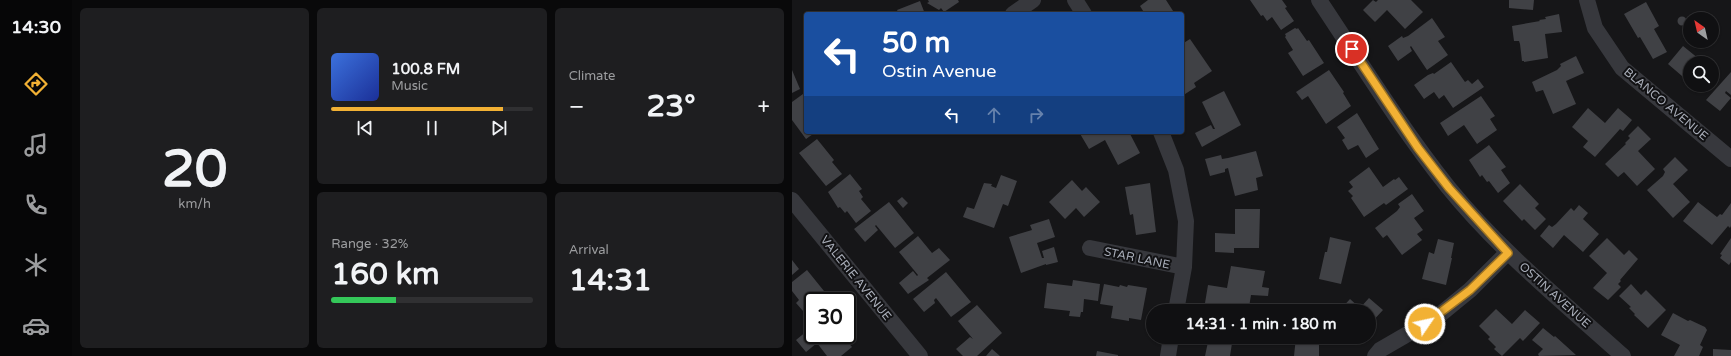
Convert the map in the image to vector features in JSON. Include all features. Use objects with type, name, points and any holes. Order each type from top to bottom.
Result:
[{"type":"street","points":[[1016,12],[1033,0]]},
{"type":"street","points":[[1075,0],[1083,12]]},
{"type":"street","name":"OSTIN AVENUE","points":[[1319,0],[1418,148],[1449,188],[1508,253],[1623,356]]},
{"type":"street","name":"BLANCO AVENUE","points":[[1586,0],[1594,28],[1622,68],[1731,159]]},
{"type":"street","points":[[1162,134],[1176,170],[1186,221],[1184,267],[1177,304]]},
{"type":"street","name":"VALERIE AVENUE","points":[[792,200],[920,356]]},
{"type":"street","name":"STAR LANE","points":[[1090,248],[1184,267]]},
{"type":"street","points":[[1375,356],[1380,350],[1437,317],[1470,290],[1508,253]]},
{"type":"street","points":[[1168,356],[1170,344]]},
{"type":"building","points":[[928,0],[958,0],[959,2],[944,12],[941,8],[939,10],[927,3],[929,2]]},
{"type":"building","points":[[1148,0],[1166,0],[1174,12],[1144,12],[1140,6]]},
{"type":"building","points":[[1250,0],[1282,0],[1287,7],[1285,8],[1294,21],[1281,30],[1272,17],[1267,21],[1263,15],[1261,16]]},
{"type":"building","points":[[1373,0],[1376,2],[1378,0],[1411,0],[1423,12],[1405,29],[1387,10],[1375,22],[1363,10]]},
{"type":"building","points":[[1509,0],[1534,0],[1533,10],[1509,8]]},
{"type":"building","points":[[920,1],[924,12],[898,12],[897,10]]},
{"type":"building","points":[[1646,2],[1659,26],[1654,29],[1667,52],[1653,59],[1640,37],[1638,38],[1624,14]]},
{"type":"building","points":[[1559,14],[1562,32],[1545,34],[1548,58],[1524,62],[1522,61],[1520,44],[1519,41],[1514,41],[1512,26],[1540,21],[1539,20],[1546,19],[1545,17]]},
{"type":"building","points":[[1682,16],[1683,26],[1682,26],[1677,21]]},
{"type":"building","points":[[1432,18],[1445,37],[1438,41],[1448,55],[1427,70],[1411,46],[1412,51],[1398,61],[1388,46],[1402,36],[1403,38],[1408,36]]},
{"type":"building","points":[[1295,28],[1298,28],[1307,41],[1309,40],[1324,63],[1303,76],[1288,53],[1293,50],[1285,37],[1285,34]]},
{"type":"building","points":[[1190,39],[1212,71],[1194,83],[1196,87],[1184,95],[1184,43]]},
{"type":"building","points":[[1683,46],[1683,48],[1685,48],[1695,56],[1683,56],[1683,77],[1668,64]]},
{"type":"building","points":[[1576,56],[1584,73],[1566,81],[1576,104],[1553,114],[1543,90],[1536,92],[1532,82],[1557,70],[1561,66],[1560,64]]},
{"type":"building","points":[[1451,62],[1465,82],[1468,80],[1472,84],[1478,79],[1484,87],[1453,108],[1444,95],[1439,99],[1434,92],[1424,99],[1414,85],[1428,75],[1434,74]]},
{"type":"building","points":[[792,70],[800,89],[792,93]]},
{"type":"building","points":[[1329,70],[1344,92],[1343,93],[1351,106],[1326,124],[1308,96],[1302,100],[1296,92]]},
{"type":"building","points":[[1731,72],[1731,95],[1726,91],[1725,93],[1731,98],[1720,111],[1706,100],[1713,92],[1719,92],[1719,85]]},
{"type":"building","points":[[1224,91],[1241,125],[1202,147],[1195,133],[1211,125],[1213,129],[1215,129],[1202,102]]},
{"type":"building","points":[[803,94],[804,95],[804,134],[813,134],[806,139],[792,120],[792,102]]},
{"type":"building","points":[[1481,96],[1495,116],[1490,119],[1497,130],[1477,144],[1464,125],[1448,136],[1440,123]]},
{"type":"building","points":[[1588,108],[1605,123],[1618,108],[1632,120],[1623,131],[1620,129],[1595,157],[1583,147],[1588,141],[1572,127]]},
{"type":"building","points":[[1357,113],[1379,149],[1366,158],[1358,145],[1348,150],[1342,140],[1345,138],[1337,127]]},
{"type":"building","points":[[1638,126],[1651,139],[1638,151],[1655,169],[1637,186],[1624,172],[1618,177],[1605,164],[1626,144],[1625,143],[1630,138],[1628,136]]},
{"type":"building","points":[[1080,134],[1130,134],[1140,153],[1118,165],[1105,140],[1089,149]]},
{"type":"building","points":[[817,139],[834,160],[832,162],[842,174],[826,186],[799,153]]},
{"type":"building","points":[[1489,145],[1506,167],[1501,170],[1510,183],[1498,193],[1489,181],[1487,182],[1482,175],[1480,177],[1469,160]]},
{"type":"building","points":[[1256,151],[1263,176],[1256,178],[1258,190],[1235,196],[1228,168],[1225,169],[1225,172],[1210,176],[1205,159],[1221,155],[1222,159]]},
{"type":"building","points":[[1675,157],[1688,170],[1673,184],[1690,202],[1673,218],[1647,190],[1663,176],[1665,172],[1663,169]]},
{"type":"building","points":[[1369,167],[1383,187],[1399,177],[1408,189],[1386,205],[1384,203],[1364,217],[1351,198],[1353,196],[1348,191],[1353,187],[1349,182]]},
{"type":"building","points":[[850,174],[862,189],[859,191],[863,197],[861,199],[871,211],[856,223],[847,211],[845,213],[840,207],[838,208],[828,192]]},
{"type":"building","points":[[1001,175],[1017,181],[1008,206],[1003,204],[994,228],[963,217],[967,207],[974,209],[984,183],[992,184],[991,186],[996,188]]},
{"type":"building","points":[[1072,180],[1082,191],[1086,187],[1100,202],[1084,217],[1076,208],[1065,219],[1049,202]]},
{"type":"building","points":[[1150,183],[1156,232],[1136,235],[1133,214],[1130,215],[1125,187]]},
{"type":"building","points":[[1520,184],[1539,204],[1535,208],[1546,219],[1535,230],[1524,219],[1522,221],[1503,201]]},
{"type":"building","points":[[1412,194],[1424,211],[1414,218],[1423,230],[1417,234],[1422,240],[1402,255],[1387,235],[1383,238],[1375,228],[1397,211],[1400,207],[1398,204]]},
{"type":"building","points":[[902,197],[908,203],[903,208],[897,201]]},
{"type":"building","points":[[889,202],[914,233],[895,248],[876,225],[875,226],[878,230],[865,242],[854,229]]},
{"type":"building","points":[[1698,202],[1717,217],[1720,214],[1722,215],[1731,203],[1731,226],[1730,228],[1728,226],[1712,245],[1683,221]]},
{"type":"building","points":[[1579,205],[1588,213],[1583,219],[1599,234],[1583,252],[1564,235],[1553,248],[1540,236],[1549,225],[1552,227],[1571,208],[1574,211]]},
{"type":"building","points":[[1235,209],[1260,209],[1259,248],[1234,248],[1234,253],[1215,252],[1215,233],[1235,234]]},
{"type":"building","points":[[1049,219],[1055,237],[1037,243],[1042,258],[1044,258],[1042,251],[1054,247],[1058,262],[1046,264],[1021,273],[1009,237],[1032,230],[1030,225]]},
{"type":"building","points":[[918,236],[932,253],[939,248],[950,260],[927,278],[929,280],[908,294],[899,283],[913,271],[917,276],[918,275],[899,252]]},
{"type":"building","points":[[1330,237],[1351,242],[1341,284],[1319,279]]},
{"type":"building","points":[[1607,238],[1624,255],[1629,250],[1638,259],[1620,280],[1621,281],[1618,284],[1621,287],[1608,300],[1593,288],[1607,273],[1589,256]]},
{"type":"building","points":[[1731,238],[1731,262],[1729,265],[1720,258],[1722,255],[1720,254]]},
{"type":"building","points":[[1438,239],[1454,243],[1446,285],[1422,279],[1429,252],[1434,254]]},
{"type":"building","points":[[792,260],[799,269],[792,275]]},
{"type":"building","points":[[1231,266],[1265,271],[1262,287],[1269,288],[1268,296],[1251,295],[1250,304],[1205,303],[1208,285],[1227,288]]},
{"type":"building","points":[[807,270],[824,291],[804,292],[803,311],[796,303],[799,300],[792,291],[792,282]]},
{"type":"building","points":[[946,272],[971,302],[951,317],[936,298],[934,300],[935,303],[924,312],[913,299]]},
{"type":"building","points":[[1073,280],[1100,284],[1098,301],[1084,299],[1083,312],[1081,312],[1080,317],[1069,316],[1070,311],[1044,308],[1047,283],[1072,286]]},
{"type":"building","points":[[1104,284],[1119,287],[1120,285],[1127,287],[1128,285],[1147,288],[1141,320],[1129,318],[1129,321],[1111,318],[1113,306],[1100,304]]},
{"type":"building","points":[[1631,284],[1641,295],[1646,290],[1666,310],[1648,328],[1634,315],[1635,314],[1629,308],[1631,307],[1619,296]]},
{"type":"building","points":[[1369,298],[1376,304],[1364,304]]},
{"type":"building","points":[[1350,299],[1356,304],[1345,304]]},
{"type":"building","points":[[1376,304],[1383,310],[1376,318]]},
{"type":"building","points":[[977,305],[1002,333],[977,356],[963,356],[956,349],[970,337],[973,339],[958,321]]},
{"type":"building","points":[[1496,309],[1512,324],[1525,310],[1540,323],[1523,341],[1520,338],[1502,356],[1494,349],[1496,347],[1488,339],[1490,337],[1479,326]]},
{"type":"building","points":[[1673,313],[1688,321],[1690,320],[1705,327],[1707,330],[1700,345],[1703,347],[1699,356],[1674,356],[1680,345],[1661,335]]},
{"type":"building","points":[[1543,328],[1554,337],[1555,336],[1576,355],[1539,356],[1538,354],[1543,349],[1532,340]]},
{"type":"building","points":[[804,333],[804,344],[816,344],[806,352],[796,340]]},
{"type":"building","points":[[818,344],[850,344],[852,347],[841,356],[827,356]]},
{"type":"building","points":[[1208,344],[1232,344],[1230,356],[1205,356]]},
{"type":"building","points":[[1295,344],[1319,344],[1319,356],[1294,356]]},
{"type":"building","points":[[992,349],[1000,356],[986,356]]},
{"type":"building","points":[[1713,349],[1731,350],[1731,356],[1713,356]]},
{"type":"building","points":[[1097,351],[1118,355],[1118,356],[1096,356]]},
{"type":"route","points":[[1352,49],[1418,148],[1449,188],[1508,253],[1470,290],[1437,317],[1425,324]]}]
